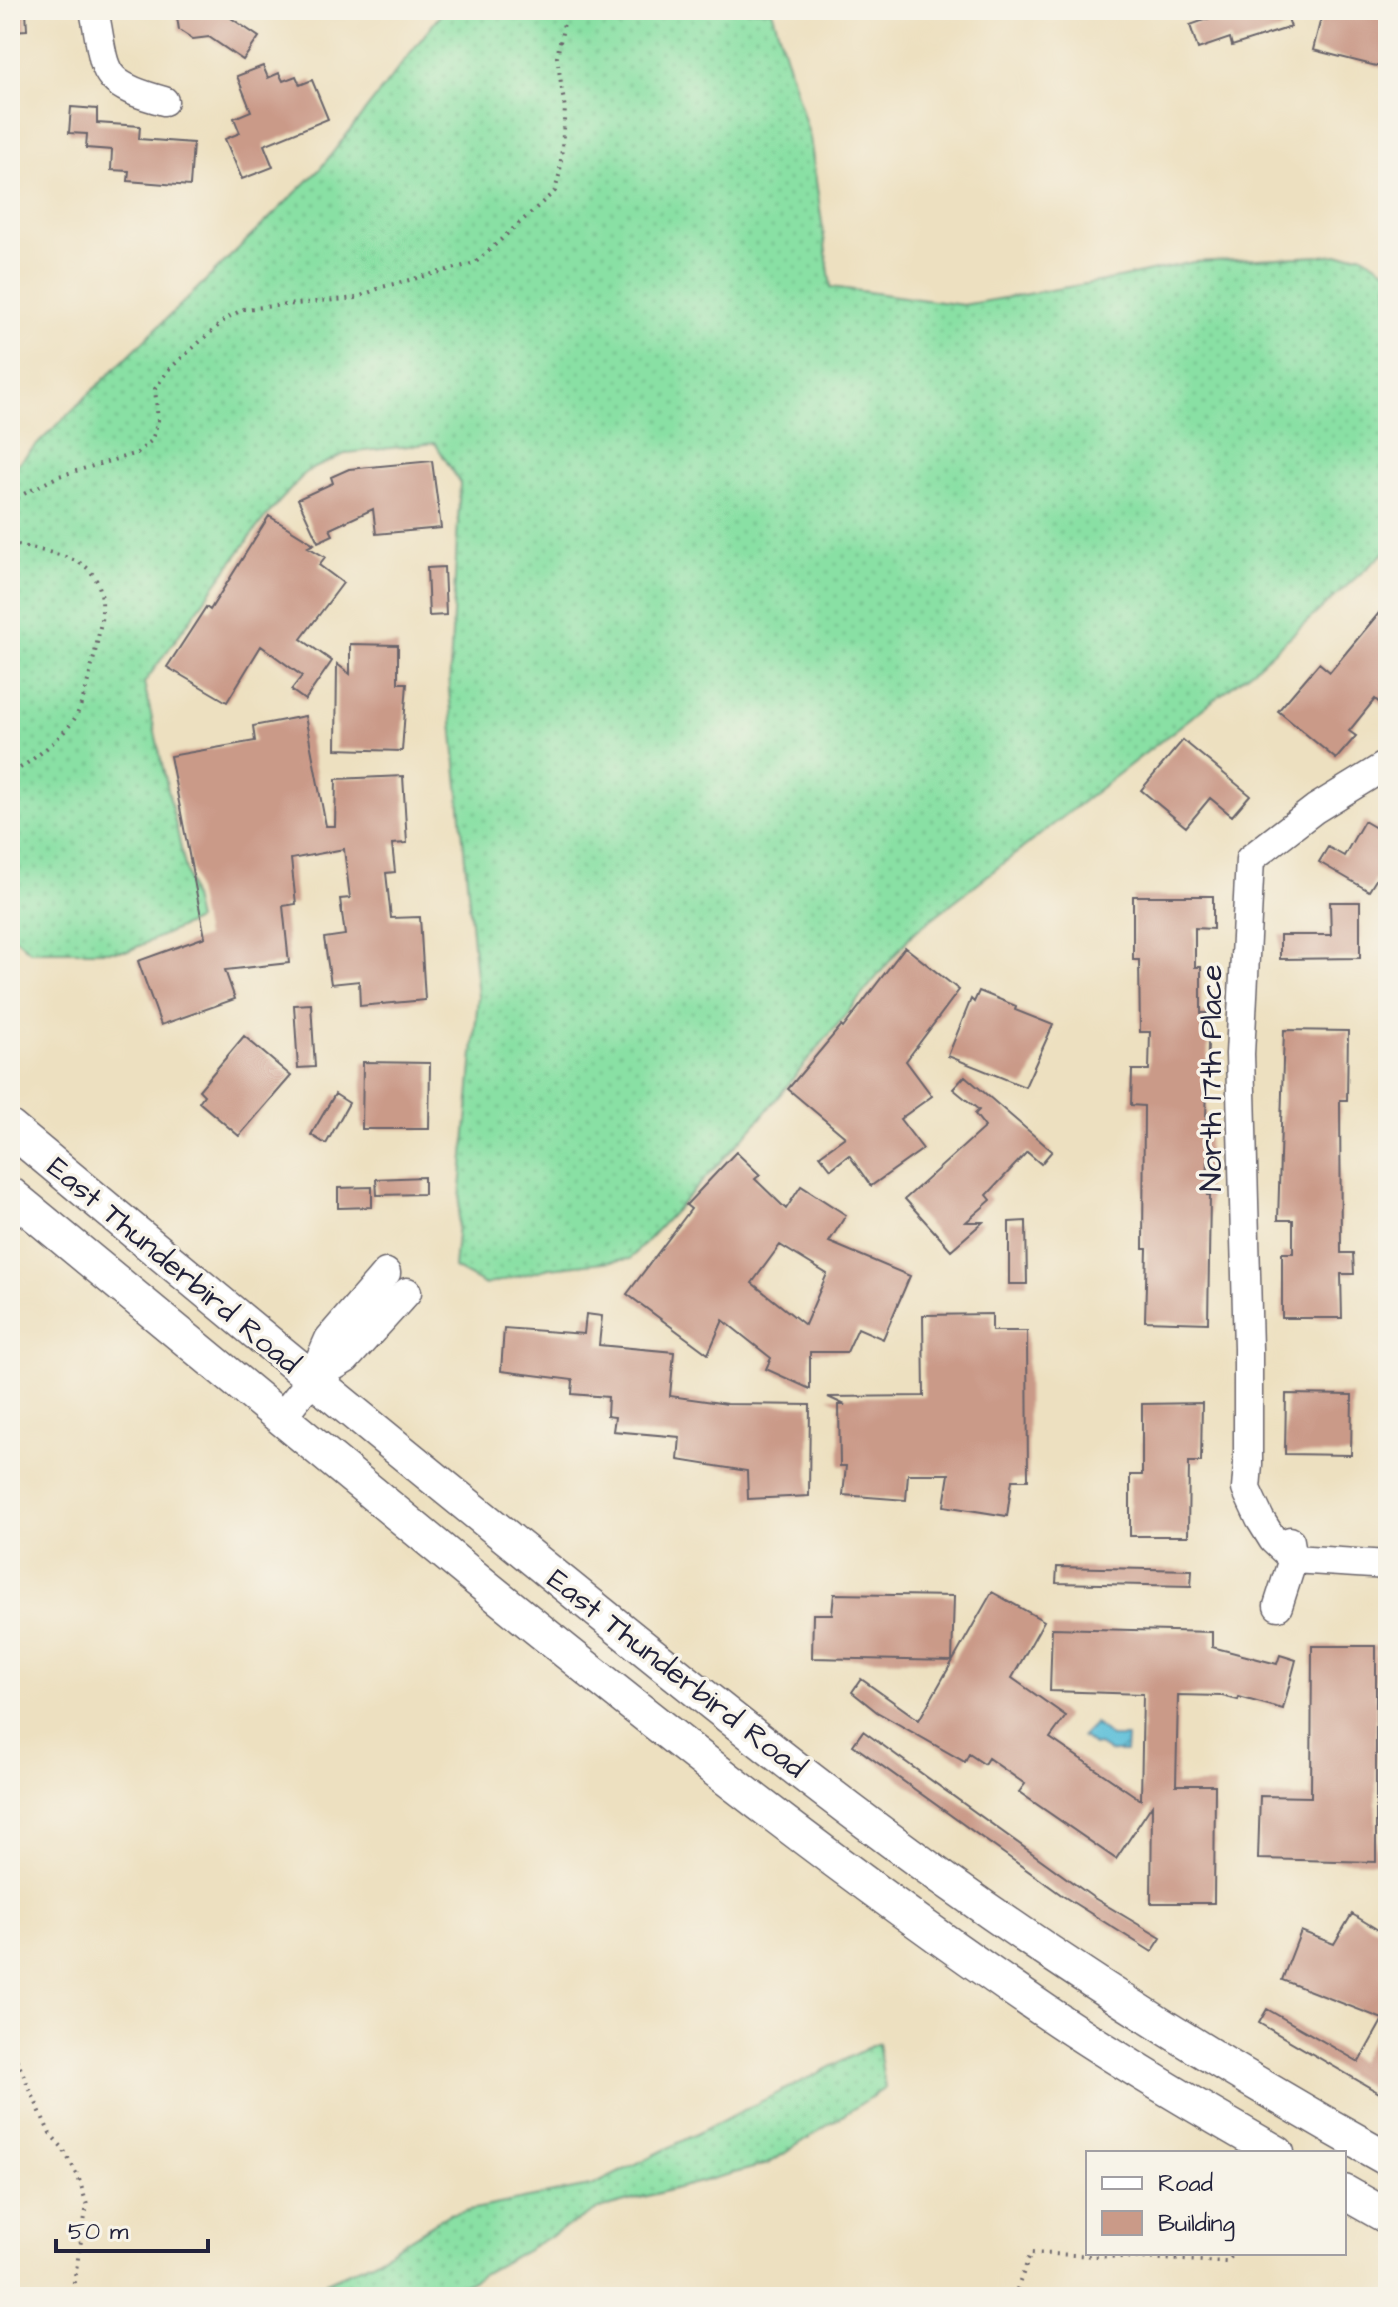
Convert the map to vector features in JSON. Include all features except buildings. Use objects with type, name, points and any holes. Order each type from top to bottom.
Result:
[{"type":"main road","name":"East Thunderbird Road","points":[[10,1128],[311,1380],[673,1672],[947,1881],[1068,1965],[1272,2092],[1388,2159]]},
{"type":"main road","name":"East Thunderbird Road","points":[[10,1194],[641,1713],[780,1821],[1045,2011],[1170,2091],[1274,2151]]},
{"type":"main road","points":[[1346,2193],[1388,2217]]},
{"type":"street","points":[[94,10],[105,68],[120,86],[164,101]]},
{"type":"street","name":"North 17th Place","points":[[1293,1559],[1288,1528],[1264,1484],[1248,1464],[1240,1054],[1250,859],[1315,809],[1388,764]]},
{"type":"street","points":[[280,1419],[311,1380],[329,1339],[386,1273]]},
{"type":"street","points":[[311,1380],[346,1359],[407,1292]]},
{"type":"street","points":[[1278,1606],[1293,1559],[1388,1565]]},
{"type":"path","points":[[10,501],[59,476],[137,453],[152,440],[158,421],[155,389],[168,370],[227,318],[244,309],[356,298],[382,287],[475,263],[555,191],[560,172],[565,109],[557,57],[564,10]]},
{"type":"path","points":[[10,543],[56,554],[89,568],[100,587],[102,611],[86,689],[75,719],[35,758],[10,774]]},
{"type":"path","points":[[10,2045],[50,2134],[62,2147],[78,2176],[87,2205],[74,2297]]},
{"type":"path","points":[[1014,2297],[1031,2253],[1226,2262],[1233,2255]]},
{"type":"green space","points":[[444,10],[772,10],[810,138],[831,287],[963,305],[1193,262],[1361,254],[1388,271],[1388,549],[1255,668],[912,934],[754,1126],[630,1259],[550,1268],[485,1285],[454,1268],[478,997],[449,690],[460,483],[435,443],[347,453],[306,472],[262,521],[144,683],[197,920],[128,951],[30,951],[10,933],[10,471],[319,170]]},
{"type":"green space","points":[[878,2043],[885,2088],[768,2164],[599,2209],[445,2295],[309,2297],[319,2285],[372,2262],[449,2214],[594,2185]]},
{"type":"water","points":[[1095,1723],[1110,1737],[1127,1737],[1126,1752],[1110,1752],[1099,1745],[1094,1746],[1082,1736]]}]
